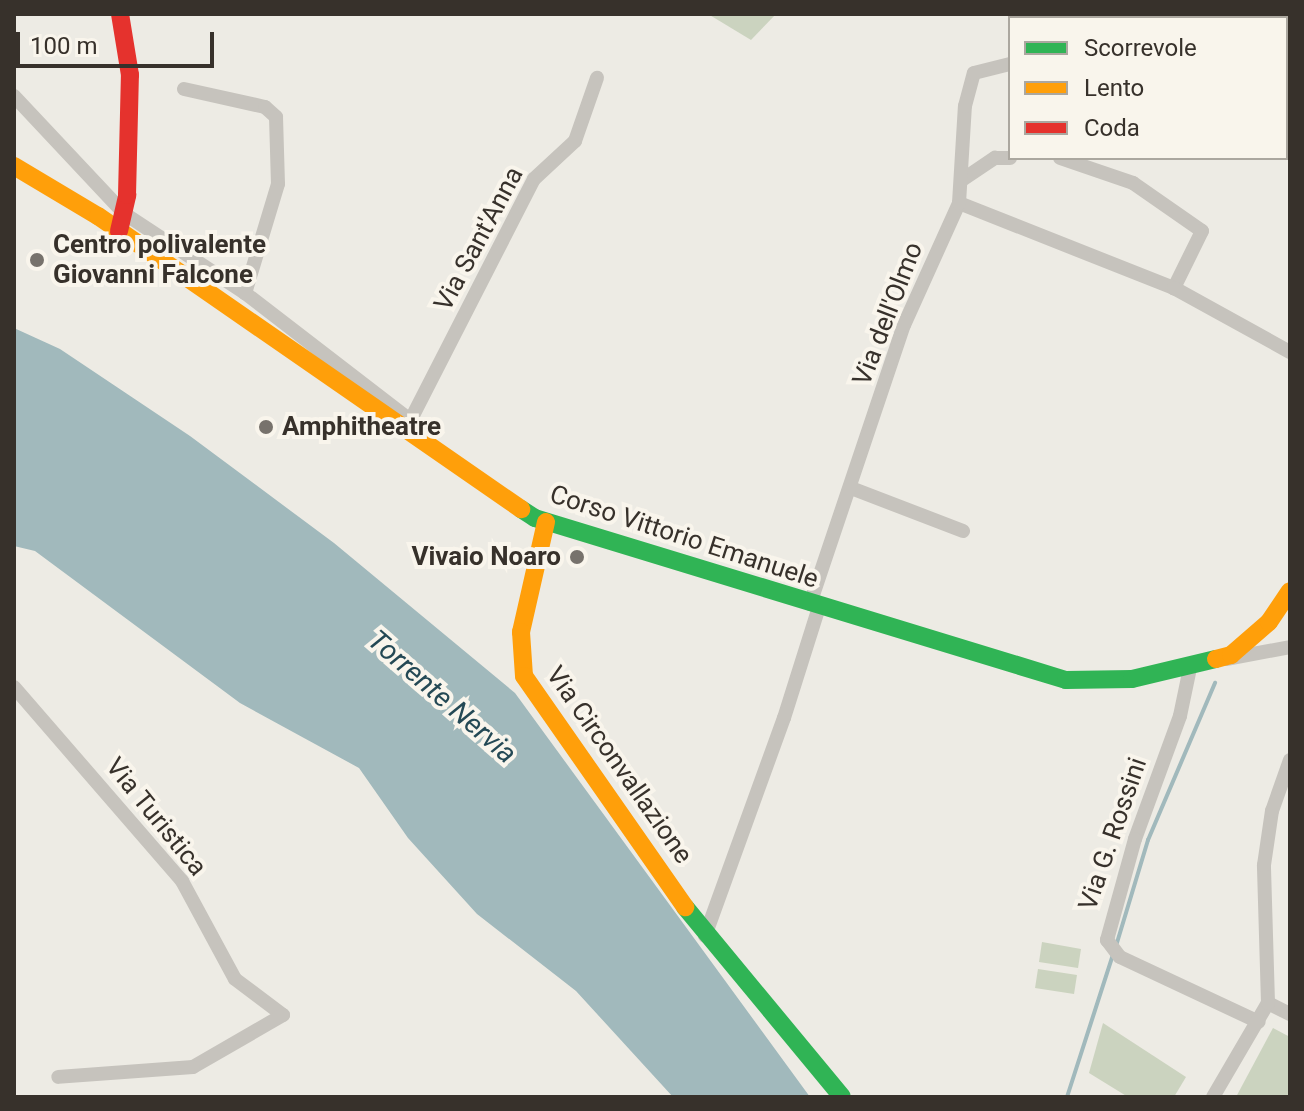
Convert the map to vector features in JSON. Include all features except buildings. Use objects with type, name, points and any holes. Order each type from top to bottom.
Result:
[{"type":"main road","points":[[120,14],[130,75],[122,223]]},
{"type":"main road","name":"Corso Vittorio Emanuele","points":[[14,166],[122,223],[320,370],[408,424],[546,522],[814,606],[1066,680],[1132,679],[1190,668],[1244,653]]},
{"type":"main road","name":"Via Circonvallazione","points":[[546,522],[524,610],[520,651],[524,676],[705,936],[842,1097]]},
{"type":"main road","points":[[1244,653],[1290,591]]},
{"type":"street","name":"Via dell'Olmo","points":[[814,606],[904,325],[959,203],[965,106],[974,73],[1008,64]]},
{"type":"street","name":"Via Sant'Anna","points":[[408,424],[534,179],[575,141],[597,78]]},
{"type":"street","points":[[184,89],[265,107],[276,117],[278,184],[245,293]]},
{"type":"street","points":[[14,96],[122,223],[245,293],[408,424]]},
{"type":"street","points":[[962,180],[995,158],[1008,158]]},
{"type":"street","points":[[1066,160],[1133,183],[1202,231],[1174,288]]},
{"type":"street","points":[[959,203],[1174,288],[1290,352]]},
{"type":"street","points":[[320,370],[340,368]]},
{"type":"street","points":[[851,488],[963,531]]},
{"type":"street","name":"Via Circonvallazione","points":[[705,936],[780,730],[814,606]]},
{"type":"street","points":[[1244,653],[1290,647]]},
{"type":"street","name":"Via G. Rossini","points":[[1190,668],[1180,716],[1135,839],[1107,940],[1120,957],[1259,1022]]},
{"type":"street","name":"Via Turistica","points":[[14,687],[182,881],[235,979],[283,1015],[193,1067],[58,1077]]},
{"type":"street","points":[[1213,1097],[1268,1003],[1264,865],[1272,811],[1290,760]]},
{"type":"street","points":[[1268,1003],[1290,1014]]},
{"type":"green space","points":[[708,14],[776,14],[751,40]]},
{"type":"green space","points":[[1042,942],[1081,949],[1078,968],[1039,962]]},
{"type":"green space","points":[[1038,969],[1077,975],[1074,994],[1035,988]]},
{"type":"green space","points":[[1103,1023],[1186,1077],[1174,1097],[1128,1097],[1089,1073]]},
{"type":"green space","points":[[1273,1028],[1290,1037],[1290,1097],[1236,1097]]},
{"type":"water","name":"Torrente Nervia","points":[[14,328],[60,349],[190,436],[334,543],[515,693],[810,1097],[673,1097],[576,991],[477,914],[408,838],[359,768],[240,703],[35,551],[14,546]]},
{"type":"waterway","points":[[1116,946],[1148,840],[1215,683]]},
{"type":"waterway","points":[[1067,1097],[1113,955]]},
{"type":"traffic: fast","points":[[521,509],[535,518],[1066,680],[1132,679],[1216,659]]},
{"type":"traffic: fast","points":[[685,907],[842,1097]]},
{"type":"traffic: slow","points":[[14,166],[98,216],[521,509]]},
{"type":"traffic: slow","points":[[546,522],[521,632],[524,676],[685,907]]},
{"type":"traffic: slow","points":[[1216,659],[1231,655],[1269,622],[1290,591]]},
{"type":"traffic: jam","points":[[119,231],[127,195],[130,75],[120,14]]},
{"type":"place","name":"Centro polivalente Giovanni Falcone","points":[[37,260]]},
{"type":"place","name":"Amphitheatre","points":[[266,427]]},
{"type":"place","name":"Vivaio Noaro","points":[[577,557]]}]
